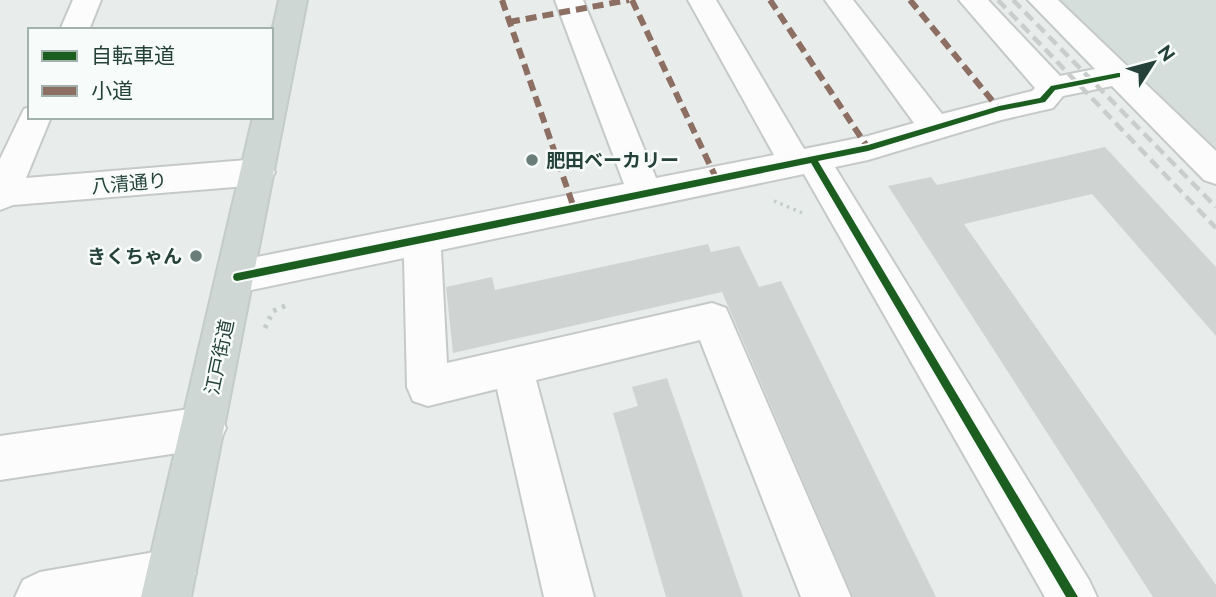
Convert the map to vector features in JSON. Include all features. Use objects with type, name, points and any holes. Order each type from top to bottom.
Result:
[{"type":"main road","points":[[273,98],[293,0]]},
{"type":"main road","name":"江戸街道","points":[[169,585],[270,119]]},
{"type":"street","points":[[75,28],[87,0]]},
{"type":"street","points":[[569,0],[645,194]]},
{"type":"street","points":[[702,0],[805,162],[1072,597]]},
{"type":"street","points":[[839,0],[934,128]]},
{"type":"street","points":[[973,0],[1053,88]]},
{"type":"street","points":[[1042,0],[1216,171]]},
{"type":"street","points":[[237,277],[868,148],[1042,100],[1053,88],[1118,75]]},
{"type":"street","points":[[1,195],[34,119]]},
{"type":"street","name":"八清通り","points":[[1,195],[258,172]]},
{"type":"street","points":[[422,239],[428,387],[712,320],[826,597]]},
{"type":"street","points":[[512,367],[569,597]]},
{"type":"street","points":[[0,458],[204,428]]},
{"type":"street","points":[[40,597],[169,585]]},
{"type":"shaded area","points":[[1059,0],[1216,0],[1216,150]]},
{"type":"building","points":[[1105,147],[1216,267],[1216,336],[1092,194],[964,224],[1216,585],[1216,597],[1153,597],[888,186],[931,177],[937,185]]},
{"type":"building","points":[[708,244],[711,252],[739,246],[759,287],[781,281],[936,597],[853,597],[722,292],[453,353],[446,287],[492,277],[495,290]]},
{"type":"building","points":[[667,378],[743,597],[666,597],[613,413],[638,406],[632,387]]},
{"type":"railway","points":[[998,0],[1216,228]]},
{"type":"railway","points":[[1013,0],[1216,207]]},
{"type":"marked path","points":[[502,0],[574,208]]},
{"type":"marked path","points":[[509,22],[629,0]]},
{"type":"marked path","points":[[632,0],[717,180]]},
{"type":"marked path","points":[[770,0],[868,148]]},
{"type":"marked path","points":[[910,0],[999,109]]},
{"type":"cycle path","points":[[237,277],[868,148],[999,109],[1042,100],[1053,88],[1118,75]]},
{"type":"cycle path","points":[[813,160],[1072,597]]},
{"type":"place","name":"肥田ベーカリー","points":[[532,160]]},
{"type":"place","name":"きくちゃん","points":[[196,256]]}]
